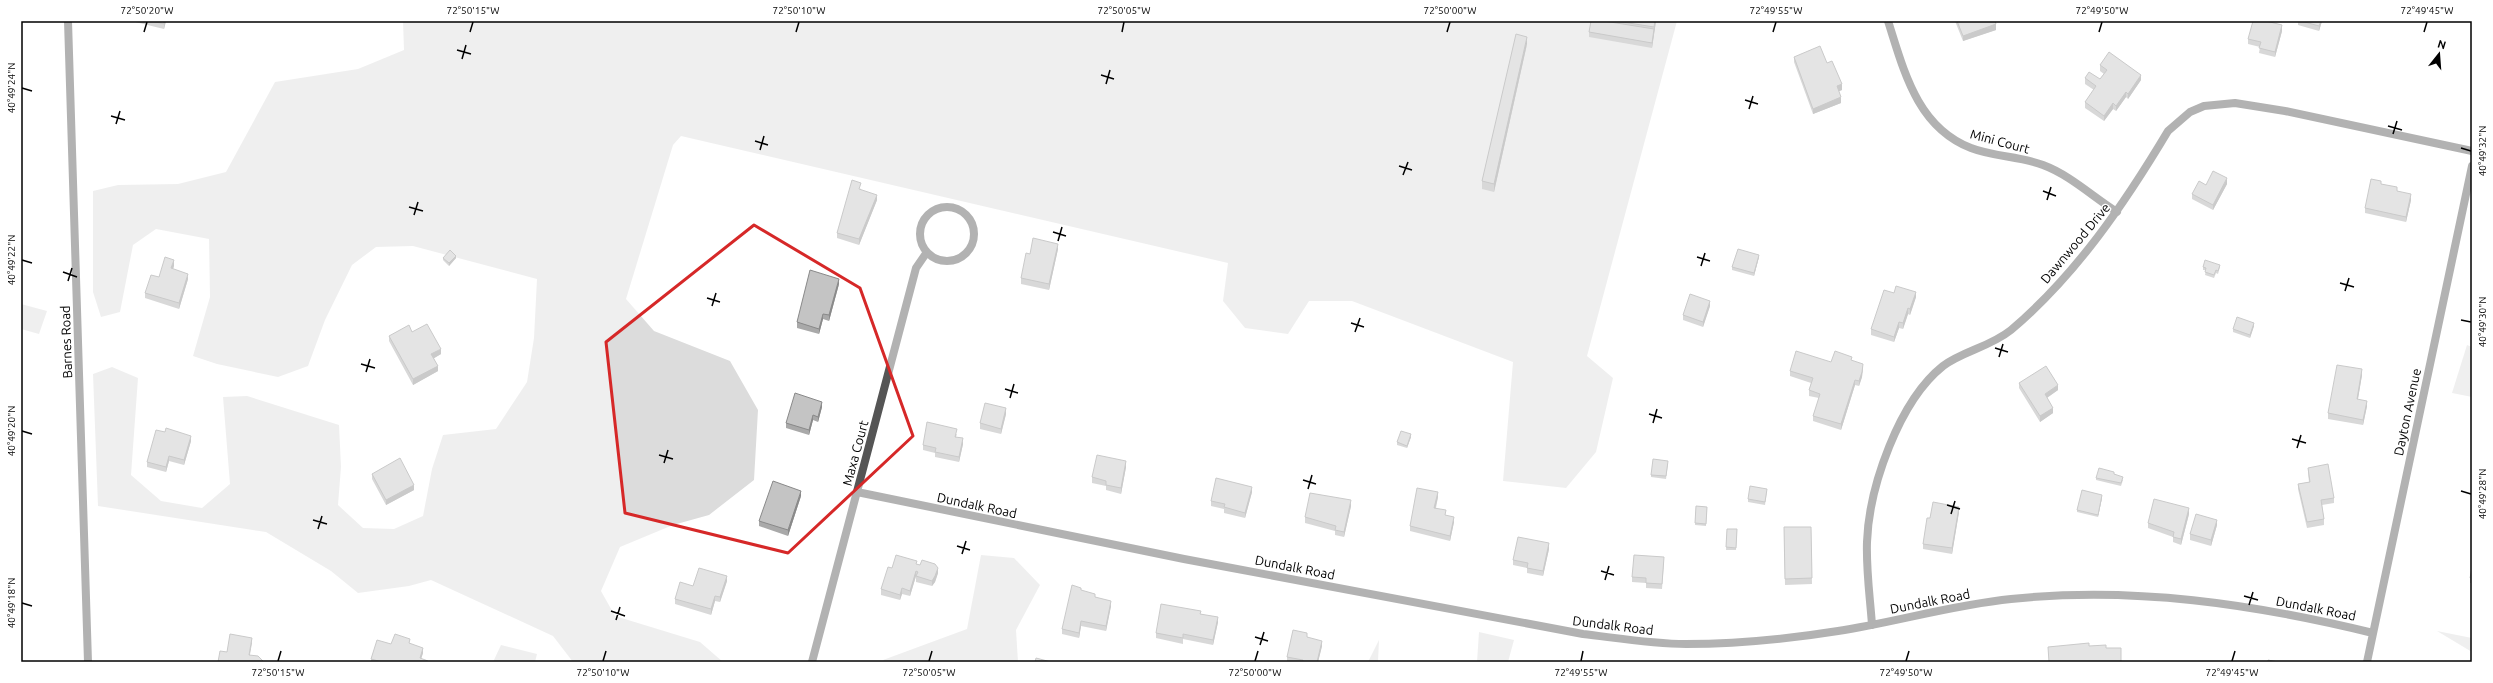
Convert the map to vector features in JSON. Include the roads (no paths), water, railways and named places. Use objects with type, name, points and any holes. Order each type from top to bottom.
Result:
[{"type":"street","name":"Barnes Road","points":[[68,21],[88,662]]},
{"type":"street","name":"Mini Court","points":[[1888,21],[1915,97],[1933,124],[1971,148],[2022,158],[2054,170],[2117,212]]},
{"type":"street","name":"Dawnwood Drive","points":[[1872,625],[1866,562],[1872,500],[1887,453],[1907,411],[1933,375],[1945,365],[1976,350],[2010,330],[2073,266],[2117,212],[2168,131],[2190,112],[2204,106],[2220,103],[2277,110],[2472,151]]},
{"type":"street","name":"Dayton Avenue","points":[[2367,662],[2472,166]]},
{"type":"street","points":[[944,207],[953,208],[967,216],[974,234],[968,251],[952,260],[934,258],[927,252],[922,245],[920,228],[929,214],[944,207]]},
{"type":"street","name":"Maxa Court","points":[[812,662],[916,268],[927,252]]},
{"type":"street","name":"Dundalk Road","points":[[857,492],[1184,559],[1583,634],[1685,644],[1788,638],[1872,625],[1951,607],[2011,599],[2094,595],[2171,598],[2226,604],[2304,617],[2373,633]]}]
